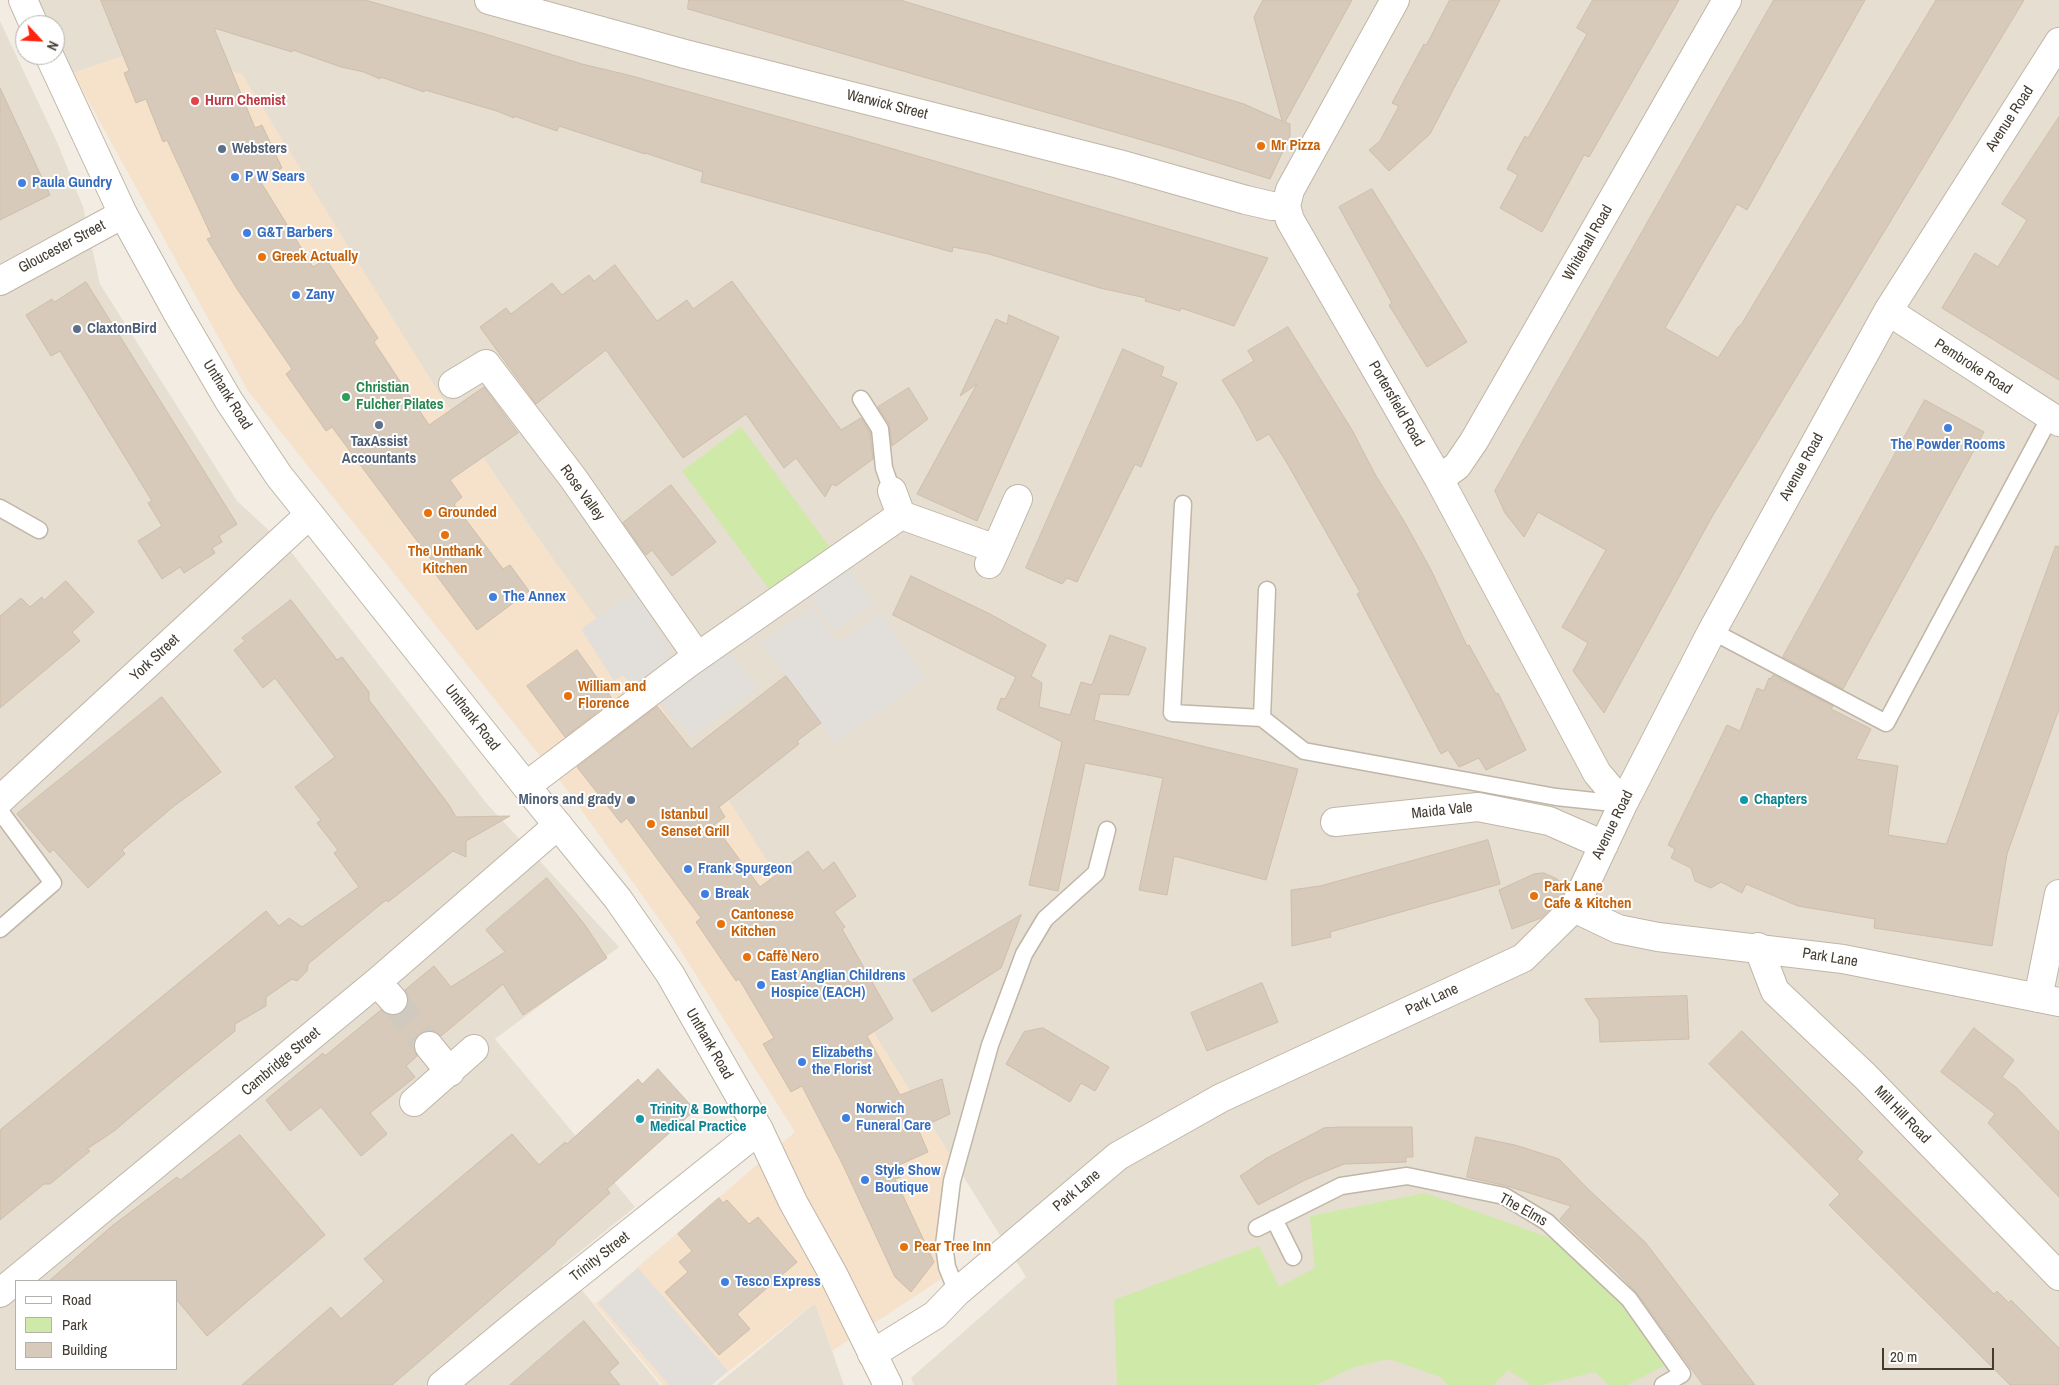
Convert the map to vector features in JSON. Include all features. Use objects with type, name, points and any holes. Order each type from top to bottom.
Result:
[{"type":"street","points":[[23,0],[30,15]]},
{"type":"street","name":"Warwick Street","points":[[489,0],[685,54],[1118,164],[1246,200],[1272,206],[1286,206]]},
{"type":"street","points":[[1286,206],[1290,190],[1299,171],[1395,0]]},
{"type":"street","name":"Whitehall Road","points":[[1439,479],[1457,466],[1474,441],[1727,0]]},
{"type":"street","name":"Avenue Road","points":[[1574,908],[1623,804],[1712,631],[1888,311],[2059,42]]},
{"type":"street","name":"Unthank Road","points":[[53,65],[123,214],[178,314],[229,401],[279,476],[618,899],[670,974],[759,1130],[793,1202],[833,1274],[888,1385]]},
{"type":"street","name":"Portersfield Road","points":[[1286,206],[1300,241],[1439,479],[1597,773],[1623,804]]},
{"type":"street","name":"Gloucester Street","points":[[0,281],[123,214]]},
{"type":"street","name":"Pembroke Road","points":[[1888,311],[2054,420]]},
{"type":"street","name":"Rose Valley","points":[[453,384],[486,364],[573,478],[697,656]]},
{"type":"street","points":[[526,786],[897,503],[992,556],[1018,499]]},
{"type":"street","name":"York Street","points":[[0,800],[309,515]]},
{"type":"street","name":"Maida Vale","points":[[1335,822],[1478,807],[1549,821],[1604,845]]},
{"type":"street","name":"Cambridge Street","points":[[17,1280],[385,991],[558,825]]},
{"type":"street","points":[[2049,1000],[2059,894]]},
{"type":"street","name":"Park Lane","points":[[872,1354],[935,1315],[957,1292],[1118,1156],[1221,1098],[1523,958],[1574,908],[1618,929],[1658,936],[1843,959],[2049,1000]]},
{"type":"street","name":"Mill Hill Road","points":[[1758,947],[1775,991],[1865,1076],[2059,1276]]},
{"type":"street","points":[[429,1046],[450,1072]]},
{"type":"street","points":[[414,1102],[474,1049]]},
{"type":"street","name":"Trinity Street","points":[[442,1385],[759,1130]]},
{"type":"street","name":"Cambridge Street","points":[[0,1293],[15,1281]]},
{"type":"lane","points":[[861,399],[880,429],[884,468],[897,503]]},
{"type":"lane","points":[[1712,631],[1886,723],[2054,420]]},
{"type":"lane","points":[[1183,504],[1172,713],[1262,718],[1304,751],[1556,797],[1623,804]]},
{"type":"lane","points":[[0,508],[39,530]]},
{"type":"lane","points":[[1262,718],[1267,590]]},
{"type":"lane","points":[[0,810],[53,883],[0,929]]},
{"type":"lane","points":[[957,1292],[947,1267],[944,1245],[952,1181],[990,1045],[1024,954],[1045,919],[1096,873],[1107,830]]},
{"type":"lane","name":"The Elms","points":[[1257,1228],[1341,1186],[1407,1176],[1504,1196],[1547,1222],[1629,1299],[1682,1374],[1662,1385]]},
{"type":"lane","points":[[1274,1219],[1293,1257]]},
{"type":"shaded area","points":[[38,0],[2059,0],[2059,1385],[914,1385],[911,1378],[1026,1277],[832,966],[440,395],[381,300],[142,50],[73,73],[65,57],[65,15],[45,15]]},
{"type":"shaded area","points":[[0,21],[15,53],[15,65],[21,65],[57,142],[83,207],[100,284],[237,501],[288,548],[487,804],[619,947],[495,1039],[635,1207],[562,1266],[660,1385],[0,1385]]},
{"type":"shaded area","points":[[142,50],[242,74],[440,395],[543,545],[736,811],[951,1157],[937,1223],[941,1279],[832,1351],[815,1303],[711,1385],[663,1385],[595,1304],[795,1132],[674,940],[565,787],[248,391],[73,73]]},
{"type":"shaded area","points":[[848,567],[873,603],[834,631],[809,594]]},
{"type":"shaded area","points":[[635,592],[671,649],[665,671],[637,690],[623,675],[614,681],[581,629]]},
{"type":"shaded area","points":[[812,607],[838,643],[880,613],[926,678],[835,744],[762,643]]},
{"type":"shaded area","points":[[729,651],[758,688],[692,737],[659,699]]},
{"type":"shaded area","points":[[638,1268],[728,1371],[712,1385],[669,1385],[598,1303]]},
{"type":"shaded area","points":[[815,1303],[844,1385],[716,1385],[735,1370]]},
{"type":"green space","points":[[741,427],[831,549],[772,593],[682,471]]},
{"type":"green space","points":[[1425,1193],[1550,1238],[1612,1293],[1667,1364],[1627,1385],[1609,1385],[1595,1372],[1542,1385],[1531,1385],[1508,1370],[1493,1385],[1448,1385],[1440,1377],[1389,1359],[1354,1367],[1316,1385],[1117,1385],[1114,1300],[1259,1246],[1279,1287],[1315,1268],[1310,1216]]},
{"type":"building","points":[[101,0],[365,0],[582,64],[852,137],[1268,258],[1234,326],[1181,308],[1180,311],[1145,301],[1146,298],[1100,288],[989,254],[953,247],[952,252],[701,182],[703,172],[645,153],[559,126],[557,131],[514,116],[514,118],[497,111],[425,90],[424,92],[381,77],[380,79],[364,72],[341,67],[293,50],[292,52],[214,28],[255,128],[262,125],[282,168],[259,179],[313,267],[326,259],[378,338],[374,342],[429,425],[484,387],[518,433],[450,480],[462,497],[454,504],[503,569],[510,565],[529,591],[477,630],[434,572],[438,569],[332,427],[326,431],[286,374],[292,369],[237,289],[207,239],[212,237],[167,140],[163,142],[146,99],[136,103],[124,73],[129,71]]},
{"type":"building","points":[[689,0],[900,0],[1244,104],[1282,121],[1254,17],[1263,0],[1352,0],[1285,122],[1290,124],[1290,136],[1270,179],[1180,151],[688,9]]},
{"type":"building","points":[[1450,0],[1500,0],[1430,134],[1389,171],[1369,150],[1380,141],[1399,106],[1392,103]]},
{"type":"building","points":[[1593,0],[1679,0],[1589,157],[1584,155],[1542,232],[1500,208],[1518,175],[1507,169],[1525,136],[1528,138],[1587,34],[1577,28]]},
{"type":"building","points":[[1774,0],[1865,0],[1747,210],[1737,204],[1665,328],[1718,358],[1741,325],[1936,0],[2024,0],[1713,515],[1604,713],[1573,671],[1588,643],[1562,627],[1606,550],[1538,512],[1524,537],[1505,513],[1495,491]]},
{"type":"building","name":"Paula Gundry","points":[[0,88],[50,195],[0,220]]},
{"type":"building","points":[[2059,117],[2059,380],[1942,308],[1975,253],[1998,267],[2027,220],[2002,204]]},
{"type":"building","points":[[1372,189],[1467,342],[1427,367],[1389,305],[1392,303],[1339,207]]},
{"type":"building","points":[[615,265],[657,321],[687,300],[693,309],[732,281],[841,430],[861,418],[870,432],[873,459],[836,486],[832,484],[825,497],[796,458],[784,468],[746,414],[683,458],[606,350],[536,404],[480,327],[506,308],[511,314],[552,283],[562,295],[589,275],[594,281]]},
{"type":"building","points":[[86,282],[237,524],[219,536],[222,542],[212,548],[215,553],[184,573],[180,567],[162,579],[138,541],[162,526],[148,503],[152,501],[60,351],[51,356],[26,315],[52,299],[54,302]]},
{"type":"building","points":[[1009,315],[1059,337],[977,521],[917,494],[977,384],[960,396],[996,319],[1007,324]]},
{"type":"building","points":[[1288,327],[1352,430],[1376,476],[1404,521],[1431,570],[1467,646],[1469,645],[1496,694],[1498,693],[1526,750],[1486,770],[1479,758],[1459,767],[1448,750],[1441,754],[1357,594],[1360,592],[1287,463],[1269,434],[1257,441],[1222,380],[1254,361],[1248,351]]},
{"type":"building","points":[[1123,349],[1164,367],[1161,376],[1177,383],[1141,467],[1135,464],[1077,582],[1067,578],[1062,584],[1026,568]]},
{"type":"building","points":[[909,388],[928,419],[892,446],[889,424],[878,407]]},
{"type":"building","points":[[1925,400],[1984,432],[1843,689],[1783,657]]},
{"type":"building","points":[[671,485],[716,542],[672,576],[652,550],[646,555],[623,523]]},
{"type":"building","points":[[2056,546],[2059,547],[2059,709],[2007,854],[1992,946],[1874,928],[1875,919],[1798,906],[1746,884],[1742,893],[1721,882],[1711,888],[1695,881],[1691,868],[1671,858],[1675,849],[1668,845],[1727,725],[1740,731],[1757,688],[1764,691],[1769,678],[1771,679],[1773,675],[1833,706],[1831,709],[1871,729],[1856,759],[1898,766],[1888,835],[1946,844]]},
{"type":"building","points":[[911,576],[990,614],[1046,645],[1031,676],[1042,683],[1039,707],[1070,715],[1081,682],[1092,685],[1110,635],[1146,648],[1129,695],[1100,694],[1094,720],[1298,769],[1266,880],[1174,856],[1167,895],[1139,890],[1163,778],[1085,763],[1058,891],[1029,885],[1062,742],[997,709],[1001,698],[1005,699],[1016,677],[893,615]]},
{"type":"building","points":[[66,581],[94,612],[72,632],[80,641],[0,708],[0,616],[21,598],[30,607],[42,597],[44,600]]},
{"type":"building","points":[[291,600],[337,660],[342,657],[369,692],[369,700],[449,805],[456,817],[510,816],[466,841],[466,857],[453,851],[388,902],[386,900],[308,964],[307,971],[297,981],[292,979],[266,997],[266,1006],[235,1024],[235,1031],[114,1131],[87,1149],[90,1151],[50,1184],[44,1184],[0,1220],[0,1130],[266,911],[279,926],[289,918],[302,927],[359,887],[334,853],[338,850],[317,823],[321,820],[295,787],[335,757],[275,678],[263,688],[234,650],[245,641],[242,638]]},
{"type":"building","name":"William and Florence","points":[[577,650],[613,700],[565,737],[527,686]]},
{"type":"building","points":[[786,676],[821,723],[797,741],[799,744],[719,807],[725,817],[714,825],[760,887],[808,851],[823,871],[834,862],[856,896],[834,912],[845,927],[842,929],[893,1019],[867,1036],[900,1095],[942,1079],[950,1114],[918,1129],[928,1152],[899,1165],[904,1176],[895,1179],[934,1262],[911,1292],[895,1277],[842,1163],[802,1086],[791,1092],[763,1044],[774,1038],[739,979],[736,981],[696,922],[701,918],[627,818],[621,823],[577,767],[657,706],[691,749]]},
{"type":"building","points":[[162,697],[221,772],[174,806],[122,850],[125,854],[88,888],[53,849],[50,853],[17,814]]},
{"type":"building","points":[[1488,840],[1500,884],[1330,932],[1331,937],[1292,946],[1291,890],[1320,886]]},
{"type":"building","name":"Park Lane Cafe & Kitchen","points":[[1544,873],[1557,879],[1566,887],[1561,899],[1541,918],[1512,929],[1499,890],[1534,874]]},
{"type":"building","points":[[547,878],[585,925],[607,958],[523,1015],[503,984],[441,1036],[434,1031],[426,1031],[420,1034],[414,1041],[414,1049],[417,1056],[406,1066],[415,1077],[370,1113],[387,1134],[361,1156],[321,1107],[290,1131],[266,1100],[323,1053],[325,1056],[381,1010],[389,1015],[403,1012],[408,1004],[405,990],[434,966],[451,987],[505,952],[486,930]]},
{"type":"building","points":[[1021,915],[1001,968],[932,1012],[913,980]]},
{"type":"building","points":[[1262,983],[1278,1022],[1207,1051],[1191,1013]]},
{"type":"building","points":[[1687,996],[1689,1039],[1600,1042],[1599,1020],[1585,999]]},
{"type":"building","points":[[1043,1028],[1109,1067],[1095,1091],[1081,1083],[1070,1102],[1006,1064],[1024,1032]]},
{"type":"building","points":[[1974,1028],[2014,1060],[2002,1077],[2017,1088],[2059,1132],[2059,1197],[1988,1123],[1995,1114],[1941,1072]]},
{"type":"building","points":[[1742,1031],[1863,1152],[1857,1159],[1994,1294],[1997,1291],[2009,1303],[2011,1300],[2059,1348],[2059,1385],[2010,1385],[1829,1205],[1840,1194],[1709,1064]]},
{"type":"building","points":[[658,1069],[695,1110],[607,1189],[610,1193],[556,1243],[392,1385],[242,1385],[331,1307],[341,1319],[384,1281],[364,1259],[512,1134],[539,1165],[565,1142],[567,1144],[638,1079],[642,1084]]},
{"type":"building","points":[[1412,1127],[1413,1157],[1406,1157],[1406,1162],[1344,1164],[1305,1180],[1258,1205],[1240,1176],[1267,1158],[1324,1128]]},
{"type":"building","points":[[240,1135],[325,1235],[207,1336],[178,1301],[178,1280],[50,1280],[112,1226],[177,1177],[180,1180]]},
{"type":"building","points":[[1476,1137],[1515,1145],[1559,1159],[1645,1242],[1755,1385],[1703,1385],[1637,1293],[1560,1219],[1571,1206],[1507,1186],[1467,1177]]},
{"type":"building","name":"Tesco Express","points":[[719,1198],[723,1203],[727,1200],[749,1224],[758,1217],[797,1262],[737,1314],[750,1329],[719,1355],[665,1292],[688,1272],[679,1262],[692,1251],[678,1234]]},
{"type":"building","points":[[584,1321],[619,1363],[609,1372],[620,1385],[510,1385]]},
{"type":"tunnel","points":[[393,1000],[429,1046]]},
{"type":"place","name":"Hurn Chemist","points":[[195,101]]},
{"type":"place","name":"Mr Pizza","points":[[1261,146]]},
{"type":"place","name":"Websters","points":[[222,149]]},
{"type":"place","name":"P W Sears","points":[[235,177]]},
{"type":"place","name":"Paula Gundry","points":[[22,183]]},
{"type":"place","name":"G&T Barbers","points":[[247,233]]},
{"type":"place","name":"Greek Actually","points":[[262,257]]},
{"type":"place","name":"Zany","points":[[296,295]]},
{"type":"place","name":"ClaxtonBird","points":[[77,329]]},
{"type":"place","name":"Christian Fulcher Pilates","points":[[346,397]]},
{"type":"place","name":"TaxAssist Accountants","points":[[379,425]]},
{"type":"place","name":"The Powder Rooms","points":[[1948,428]]},
{"type":"place","name":"Grounded","points":[[428,513]]},
{"type":"place","name":"The Unthank Kitchen","points":[[445,535]]},
{"type":"place","name":"The Annex","points":[[493,597]]},
{"type":"place","name":"William and Florence","points":[[568,696]]},
{"type":"place","name":"Minors and grady","points":[[631,800]]},
{"type":"place","name":"Chapters","points":[[1744,800]]},
{"type":"place","name":"Istanbul Senset Grill","points":[[651,824]]},
{"type":"place","name":"Frank Spurgeon","points":[[688,869]]},
{"type":"place","name":"Break","points":[[705,894]]},
{"type":"place","name":"Park Lane Cafe & Kitchen","points":[[1534,896]]},
{"type":"place","name":"Cantonese Kitchen","points":[[721,924]]},
{"type":"place","name":"Caffè Nero","points":[[747,957]]},
{"type":"place","name":"East Anglian Childrens Hospice (EACH)","points":[[761,985]]},
{"type":"place","name":"Elizabeths the Florist","points":[[802,1062]]},
{"type":"place","name":"Norwich Funeral Care","points":[[846,1118]]},
{"type":"place","name":"Trinity & Bowthorpe Medical Practice","points":[[640,1119]]},
{"type":"place","name":"Style Show Boutique","points":[[865,1180]]},
{"type":"place","name":"Pear Tree Inn","points":[[904,1247]]},
{"type":"place","name":"Tesco Express","points":[[725,1282]]}]
